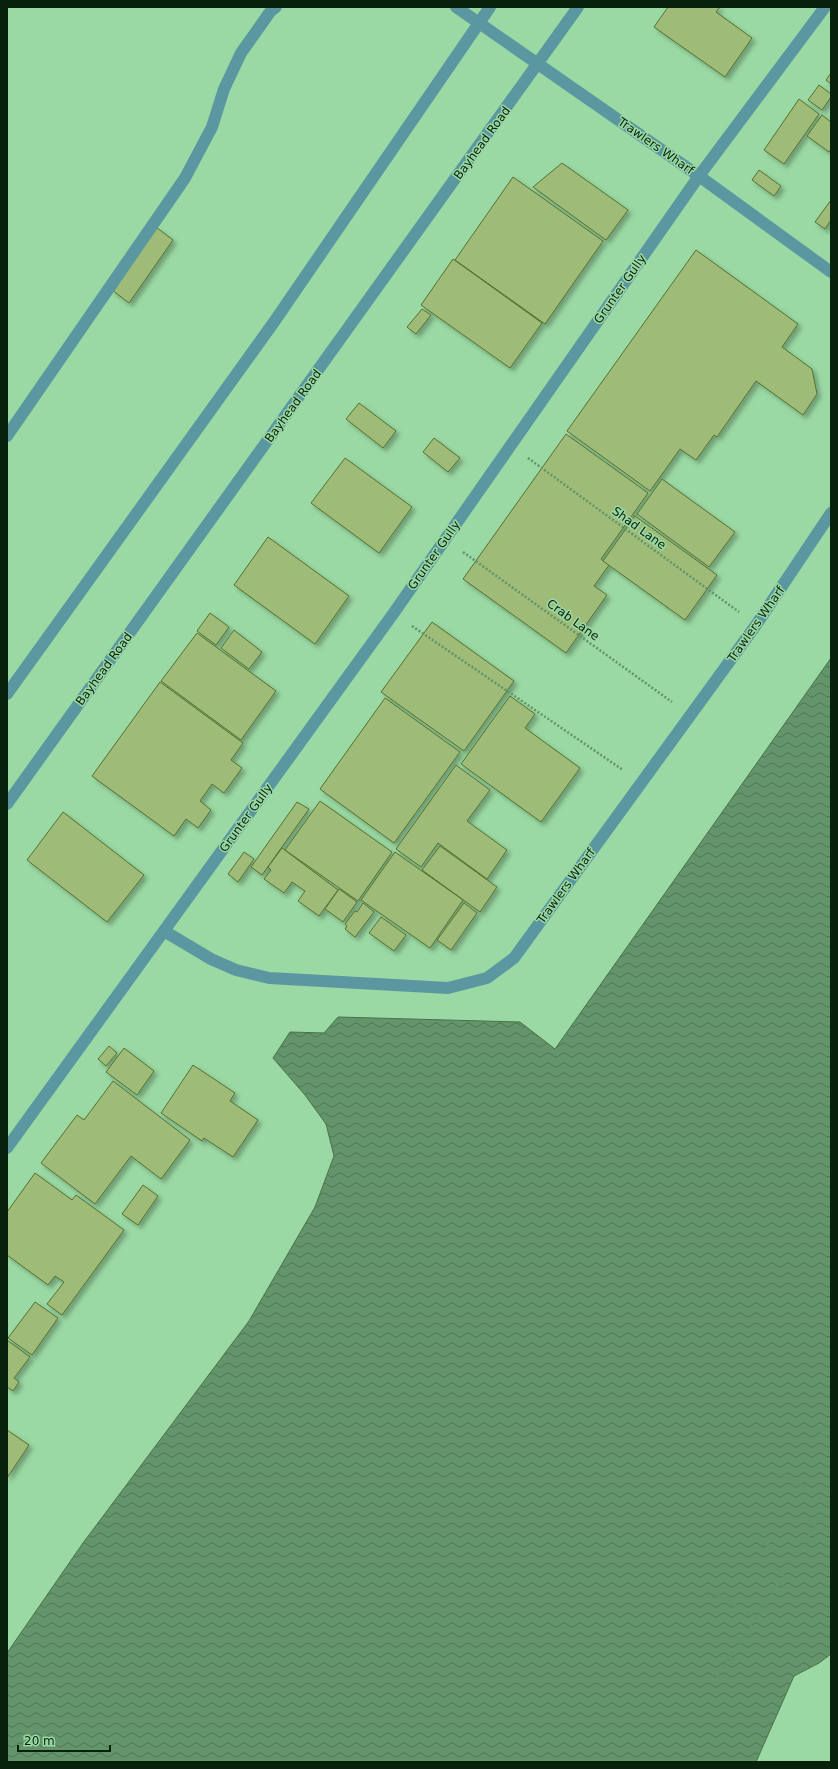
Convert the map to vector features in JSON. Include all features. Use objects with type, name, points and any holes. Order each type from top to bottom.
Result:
[{"type":"street","points":[[7,436],[185,178],[212,127],[224,89],[240,53],[270,12],[276,7]]},
{"type":"street","name":"Trawlers Wharf","points":[[456,7],[699,176],[831,272]]},
{"type":"street","points":[[7,694],[274,322],[490,7]]},
{"type":"street","name":"Bayhead Road","points":[[7,804],[578,7]]},
{"type":"street","name":"Grunter Gully","points":[[7,1148],[393,614],[699,176],[825,7]]},
{"type":"street","name":"Trawlers Wharf","points":[[164,931],[211,959],[236,970],[269,978],[448,988],[487,978],[514,958],[756,625],[831,513]]},
{"type":"path","name":"Shad Lane","points":[[510,445],[756,625]]},
{"type":"path","name":"Crab Lane","points":[[445,539],[690,715]]},
{"type":"path","points":[[393,614],[641,783]]},
{"type":"path","points":[[815,1429],[831,1440]]},
{"type":"path","points":[[717,1677],[830,1503],[783,1474]]},
{"type":"path","points":[[750,1532],[791,1563]]},
{"type":"path","points":[[708,1589],[756,1618]]},
{"type":"water","points":[[831,658],[831,1654],[819,1663],[794,1676],[756,1762],[7,1762],[7,1653],[83,1543],[249,1321],[315,1207],[334,1156],[326,1124],[305,1095],[273,1058],[290,1032],[324,1033],[338,1017],[520,1022],[555,1049]]},
{"type":"building","points":[[668,7],[720,7],[716,12],[752,38],[725,77],[654,27]]},
{"type":"building","points":[[831,73],[831,84],[826,80]]},
{"type":"building","points":[[819,85],[831,94],[831,97],[822,110],[808,100]]},
{"type":"building","points":[[799,99],[819,114],[784,164],[764,150]]},
{"type":"building","points":[[822,115],[831,122],[831,149],[829,152],[807,136]]},
{"type":"building","points":[[562,163],[628,210],[606,240],[533,187]]},
{"type":"building","points":[[759,170],[781,186],[774,196],[752,180]]},
{"type":"building","points":[[513,177],[603,241],[545,324],[455,260]]},
{"type":"building","points":[[831,200],[831,220],[825,229],[815,222]]},
{"type":"building","points":[[156,227],[173,240],[129,303],[112,290]]},
{"type":"building","points":[[696,250],[798,324],[782,347],[812,369],[817,394],[803,415],[756,381],[717,437],[714,435],[696,460],[680,449],[650,491],[567,431]]},
{"type":"building","points":[[453,259],[542,323],[510,368],[421,305]]},
{"type":"building","points":[[422,309],[431,315],[416,334],[407,327]]},
{"type":"building","points":[[359,403],[396,431],[383,448],[346,419]]},
{"type":"building","points":[[566,434],[648,493],[601,559],[609,565],[594,586],[607,595],[566,653],[463,579]]},
{"type":"building","points":[[434,438],[460,458],[448,472],[423,452]]},
{"type":"building","points":[[345,458],[412,507],[379,553],[311,503]]},
{"type":"building","points":[[662,479],[735,532],[709,567],[637,514]]},
{"type":"building","points":[[635,516],[717,575],[685,620],[603,561]]},
{"type":"building","points":[[268,537],[349,596],[315,644],[234,585]]},
{"type":"building","points":[[210,613],[229,627],[216,645],[197,631]]},
{"type":"building","points":[[432,622],[514,681],[464,751],[381,692]]},
{"type":"building","points":[[234,630],[262,652],[249,669],[221,648]]},
{"type":"building","points":[[197,633],[276,691],[241,740],[161,681]]},
{"type":"building","points":[[160,682],[243,743],[231,760],[242,768],[224,793],[212,784],[200,801],[211,810],[198,828],[186,819],[174,836],[92,776]]},
{"type":"building","points":[[510,696],[535,714],[525,728],[580,768],[541,822],[461,764]]},
{"type":"building","points":[[385,698],[460,752],[394,843],[320,789]]},
{"type":"building","points":[[456,765],[490,790],[467,821],[507,850],[487,879],[438,843],[421,867],[396,849]]},
{"type":"building","points":[[320,801],[392,852],[358,901],[285,850]]},
{"type":"building","points":[[297,802],[309,809],[262,875],[251,867]]},
{"type":"building","points":[[63,812],[144,875],[107,922],[27,860]]},
{"type":"building","points":[[440,846],[497,887],[480,912],[422,870]]},
{"type":"building","points":[[282,848],[338,890],[319,916],[298,901],[305,891],[292,882],[284,893],[264,879],[271,870],[268,867]]},
{"type":"building","points":[[244,852],[254,859],[238,882],[228,874]]},
{"type":"building","points":[[395,852],[463,900],[430,948],[361,900]]},
{"type":"building","points":[[339,889],[357,902],[343,922],[325,909]]},
{"type":"building","points":[[363,903],[374,912],[355,937],[345,929],[347,926],[345,924],[355,911],[357,912]]},
{"type":"building","points":[[464,903],[477,913],[451,950],[437,940]]},
{"type":"building","points":[[381,917],[406,935],[394,951],[369,933]]},
{"type":"building","points":[[109,1046],[117,1053],[106,1066],[98,1059]]},
{"type":"building","points":[[124,1048],[154,1071],[137,1095],[106,1072]]},
{"type":"building","points":[[193,1065],[235,1093],[230,1101],[258,1120],[233,1157],[204,1138],[202,1141],[161,1113]]},
{"type":"building","points":[[113,1081],[190,1140],[161,1179],[131,1156],[95,1204],[41,1163],[77,1115],[84,1120]]},
{"type":"building","points":[[35,1173],[72,1200],[76,1195],[124,1230],[62,1315],[47,1304],[64,1282],[55,1276],[48,1285],[7,1255],[7,1212]]},
{"type":"building","points":[[143,1185],[158,1196],[138,1225],[122,1214]]},
{"type":"building","points":[[35,1302],[58,1318],[32,1355],[8,1338]]},
{"type":"building","points":[[7,1340],[30,1357],[14,1378],[19,1382],[13,1391],[7,1387]]},
{"type":"building","points":[[7,1430],[29,1445],[7,1478]]}]
